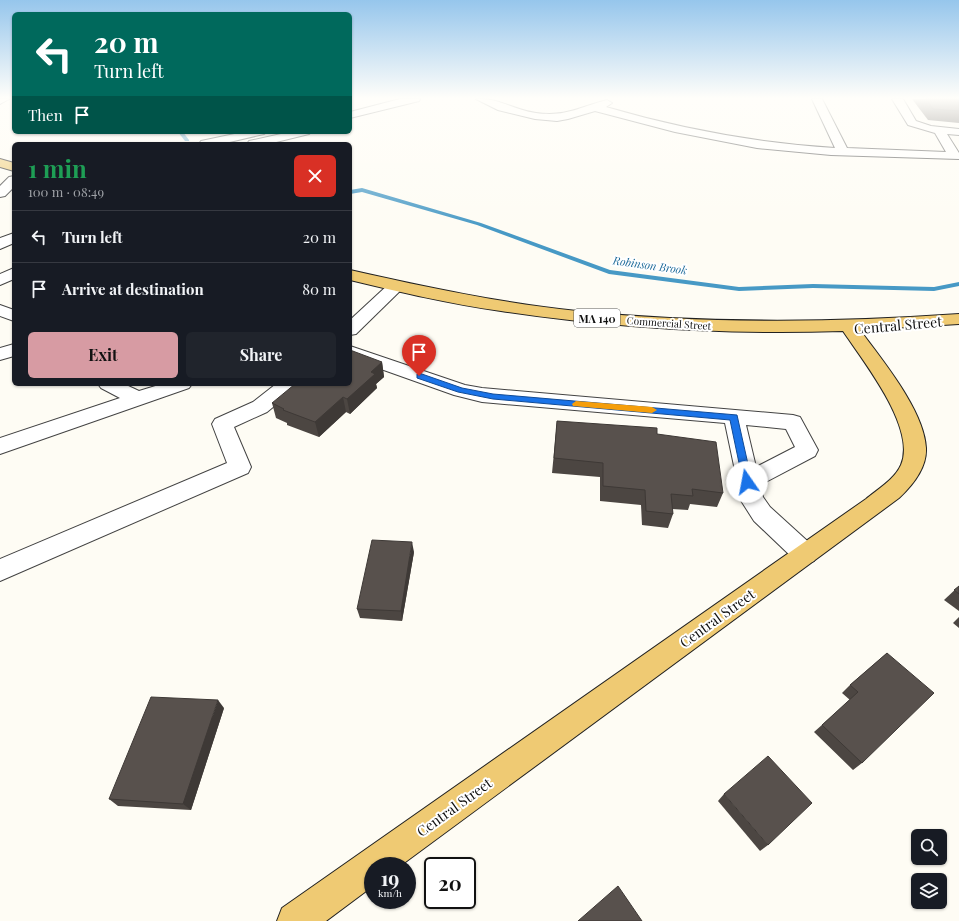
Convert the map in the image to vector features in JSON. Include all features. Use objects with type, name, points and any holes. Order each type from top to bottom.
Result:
[{"type":"main road","points":[[0,163],[12,166]]},
{"type":"main road","name":"Commercial Street","points":[[352,275],[396,286],[512,308],[628,321],[722,326],[848,326]]},
{"type":"main road","name":"Central Street","points":[[848,326],[959,319]]},
{"type":"main road","name":"Central Street","points":[[295,921],[890,492],[910,471],[916,455],[915,438],[909,419],[893,392],[848,326]]},
{"type":"lane","points":[[745,142],[806,149],[955,156],[946,142]]},
{"type":"lane","points":[[838,142],[842,150]]},
{"type":"lane","points":[[2,197],[12,183]]},
{"type":"lane","points":[[0,244],[12,238]]},
{"type":"lane","points":[[0,280],[12,274]]},
{"type":"lane","points":[[352,328],[396,286]]},
{"type":"lane","points":[[0,310],[12,315]]},
{"type":"lane","points":[[0,354],[12,351]]},
{"type":"lane","points":[[352,353],[461,390],[482,395],[793,422],[807,450],[747,482]]},
{"type":"lane","points":[[118,386],[148,392]]},
{"type":"lane","points":[[0,446],[148,392],[174,386]]},
{"type":"lane","points":[[0,570],[240,467],[222,424],[260,406],[286,386]]},
{"type":"lane","points":[[734,417],[747,482],[752,499],[756,506],[805,554]]},
{"type":"building","points":[[352,351],[382,362],[371,372],[375,374],[347,399],[343,397],[315,422],[283,410],[284,409],[272,403],[293,386],[352,386]]},
{"type":"building","points":[[557,421],[657,428],[657,434],[716,442],[723,493],[692,489],[693,496],[671,494],[673,514],[646,511],[645,490],[603,486],[603,463],[554,458]]},
{"type":"building","points":[[372,540],[412,542],[401,611],[357,609]]},
{"type":"building","points":[[959,586],[959,594],[954,590]]},
{"type":"building","points":[[887,653],[934,693],[862,763],[822,725],[858,692],[850,685]]},
{"type":"building","points":[[151,697],[218,700],[183,804],[109,799]]},
{"type":"building","points":[[768,756],[812,803],[768,845],[724,794]]},
{"type":"building","points":[[618,886],[642,921],[578,921]]},
{"type":"waterway","name":"Robinson Brook","points":[[352,192],[362,190],[479,224],[609,272],[739,289],[813,286],[934,289],[959,284]]},
{"type":"slow traffic","points":[[576,404],[652,410]]},
{"type":"route","points":[[419,376],[461,390],[482,395],[734,417],[747,482]]}]
